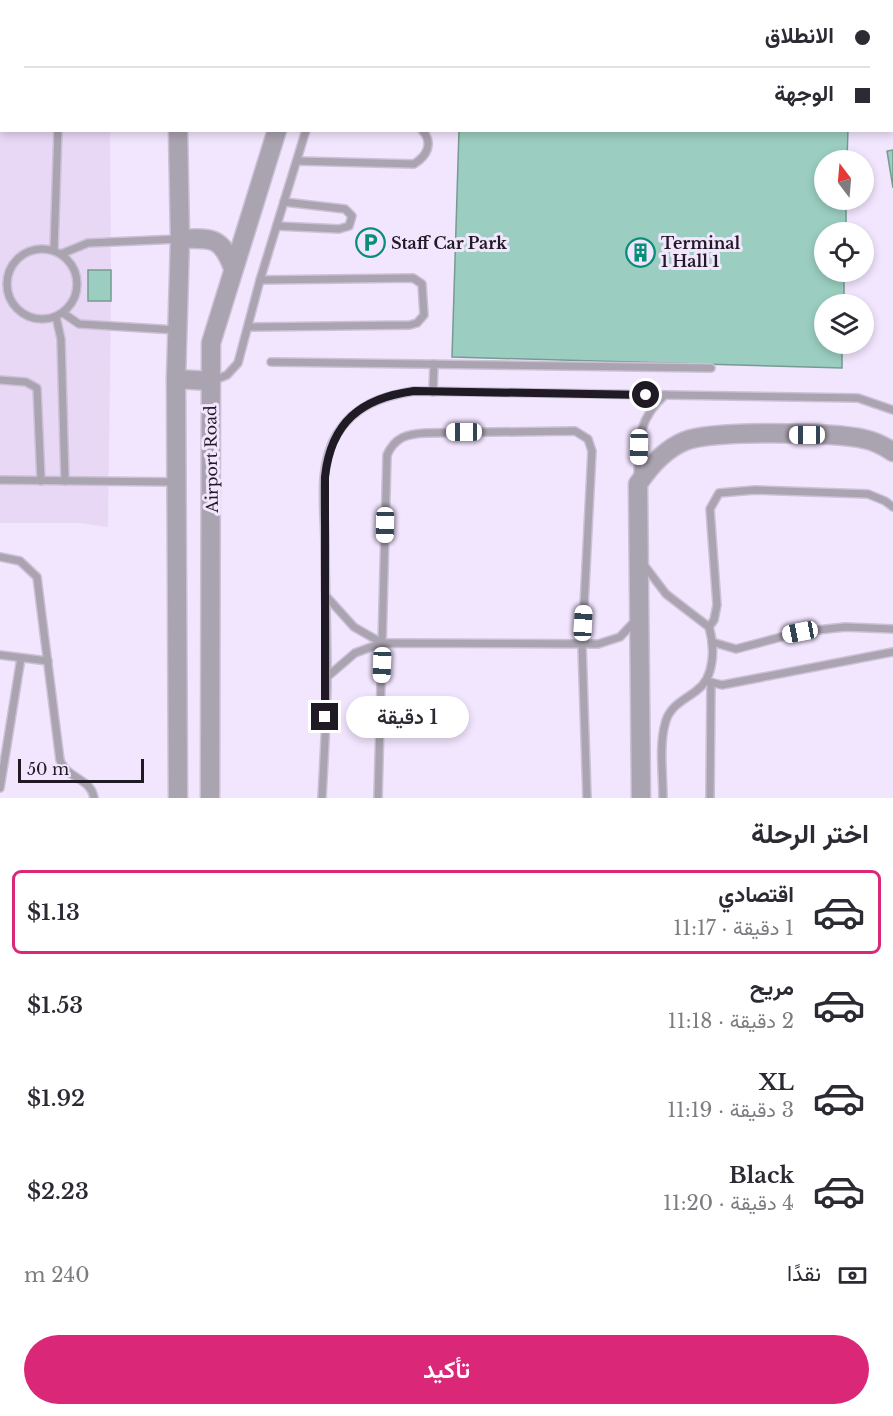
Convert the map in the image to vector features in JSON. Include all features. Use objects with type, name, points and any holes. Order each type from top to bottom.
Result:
[{"type":"street","name":"Airport Road","points":[[177,798],[176,379],[180,239],[178,132]]},
{"type":"street","name":"Airport Road","points":[[210,798],[210,381],[213,331],[276,132]]},
{"type":"street","points":[[180,239],[203,238],[218,242],[228,254],[233,268]]},
{"type":"street","points":[[176,379],[210,381]]},
{"type":"street","points":[[640,798],[638,484],[647,470],[670,449],[702,437],[849,436],[871,441],[893,452]]},
{"type":"lane","points":[[54,250],[58,132]]},
{"type":"lane","points":[[210,381],[227,375],[238,363],[260,280],[305,132]]},
{"type":"lane","points":[[297,161],[414,164],[428,151],[429,142],[423,132]]},
{"type":"lane","points":[[276,226],[339,229],[349,226],[351,222],[352,216],[345,208],[284,202]]},
{"type":"lane","points":[[62,254],[88,243],[180,239]]},
{"type":"lane","points":[[54,250],[62,254],[73,267],[78,283],[74,300],[63,313],[47,319],[30,318],[16,309],[4,293],[7,277],[15,261],[28,251],[54,250]]},
{"type":"lane","points":[[249,327],[410,325],[417,323],[424,315],[422,284],[413,278],[260,280]]},
{"type":"lane","points":[[63,313],[79,324],[178,330]]},
{"type":"lane","points":[[56,317],[61,339],[65,481]]},
{"type":"lane","points":[[271,362],[711,368]]},
{"type":"lane","points":[[433,392],[434,364]]},
{"type":"lane","points":[[0,380],[26,382],[38,387],[41,481]]},
{"type":"lane","points":[[322,798],[327,677],[325,477],[327,456],[337,434],[350,417],[368,403],[389,395],[433,392],[665,395],[858,398],[893,410]]},
{"type":"lane","points":[[638,484],[642,426],[653,406],[665,395]]},
{"type":"lane","points":[[378,798],[387,455],[390,447],[406,435],[425,433],[576,431],[588,439],[592,452],[582,645],[587,798]]},
{"type":"lane","points":[[0,480],[176,482]]},
{"type":"lane","points":[[709,627],[714,620],[717,605],[710,509],[719,493],[797,491],[868,494],[893,507]]},
{"type":"lane","points":[[0,557],[20,561],[37,578],[60,760],[67,772],[89,786],[94,798]]},
{"type":"lane","points":[[639,558],[666,594],[709,627],[712,642],[708,682],[710,798]]},
{"type":"lane","points":[[325,595],[354,627],[382,643]]},
{"type":"lane","points":[[327,677],[355,652],[382,643],[598,644],[620,637],[639,616]]},
{"type":"lane","points":[[712,642],[735,649],[800,632],[845,627],[893,629]]},
{"type":"lane","points":[[663,798],[665,723],[670,710],[708,682],[722,685],[893,652]]},
{"type":"lane","points":[[0,655],[48,661]]},
{"type":"lane","points":[[0,788],[21,658]]},
{"type":"shaded area","points":[[0,132],[110,132],[111,270],[88,270],[88,301],[111,301],[108,527],[80,523],[0,523]]},
{"type":"building","name":"Terminal 1 Hall 1","points":[[459,132],[848,132],[847,150],[814,150],[814,210],[846,210],[846,222],[814,222],[814,282],[844,282],[844,294],[814,294],[814,354],[842,354],[842,368],[452,357]]},
{"type":"building","points":[[893,150],[893,188],[887,151]]},
{"type":"building","points":[[88,270],[111,270],[111,301],[88,301]]},
{"type":"place","name":"Staff Car Park","points":[[370,243]]},
{"type":"place","name":"Terminal 1 Hall 1","points":[[640,252]]},
{"type":"route","points":[[325,717],[327,677],[325,477],[327,456],[337,434],[350,417],[368,403],[389,395],[414,391],[646,395]]}]
